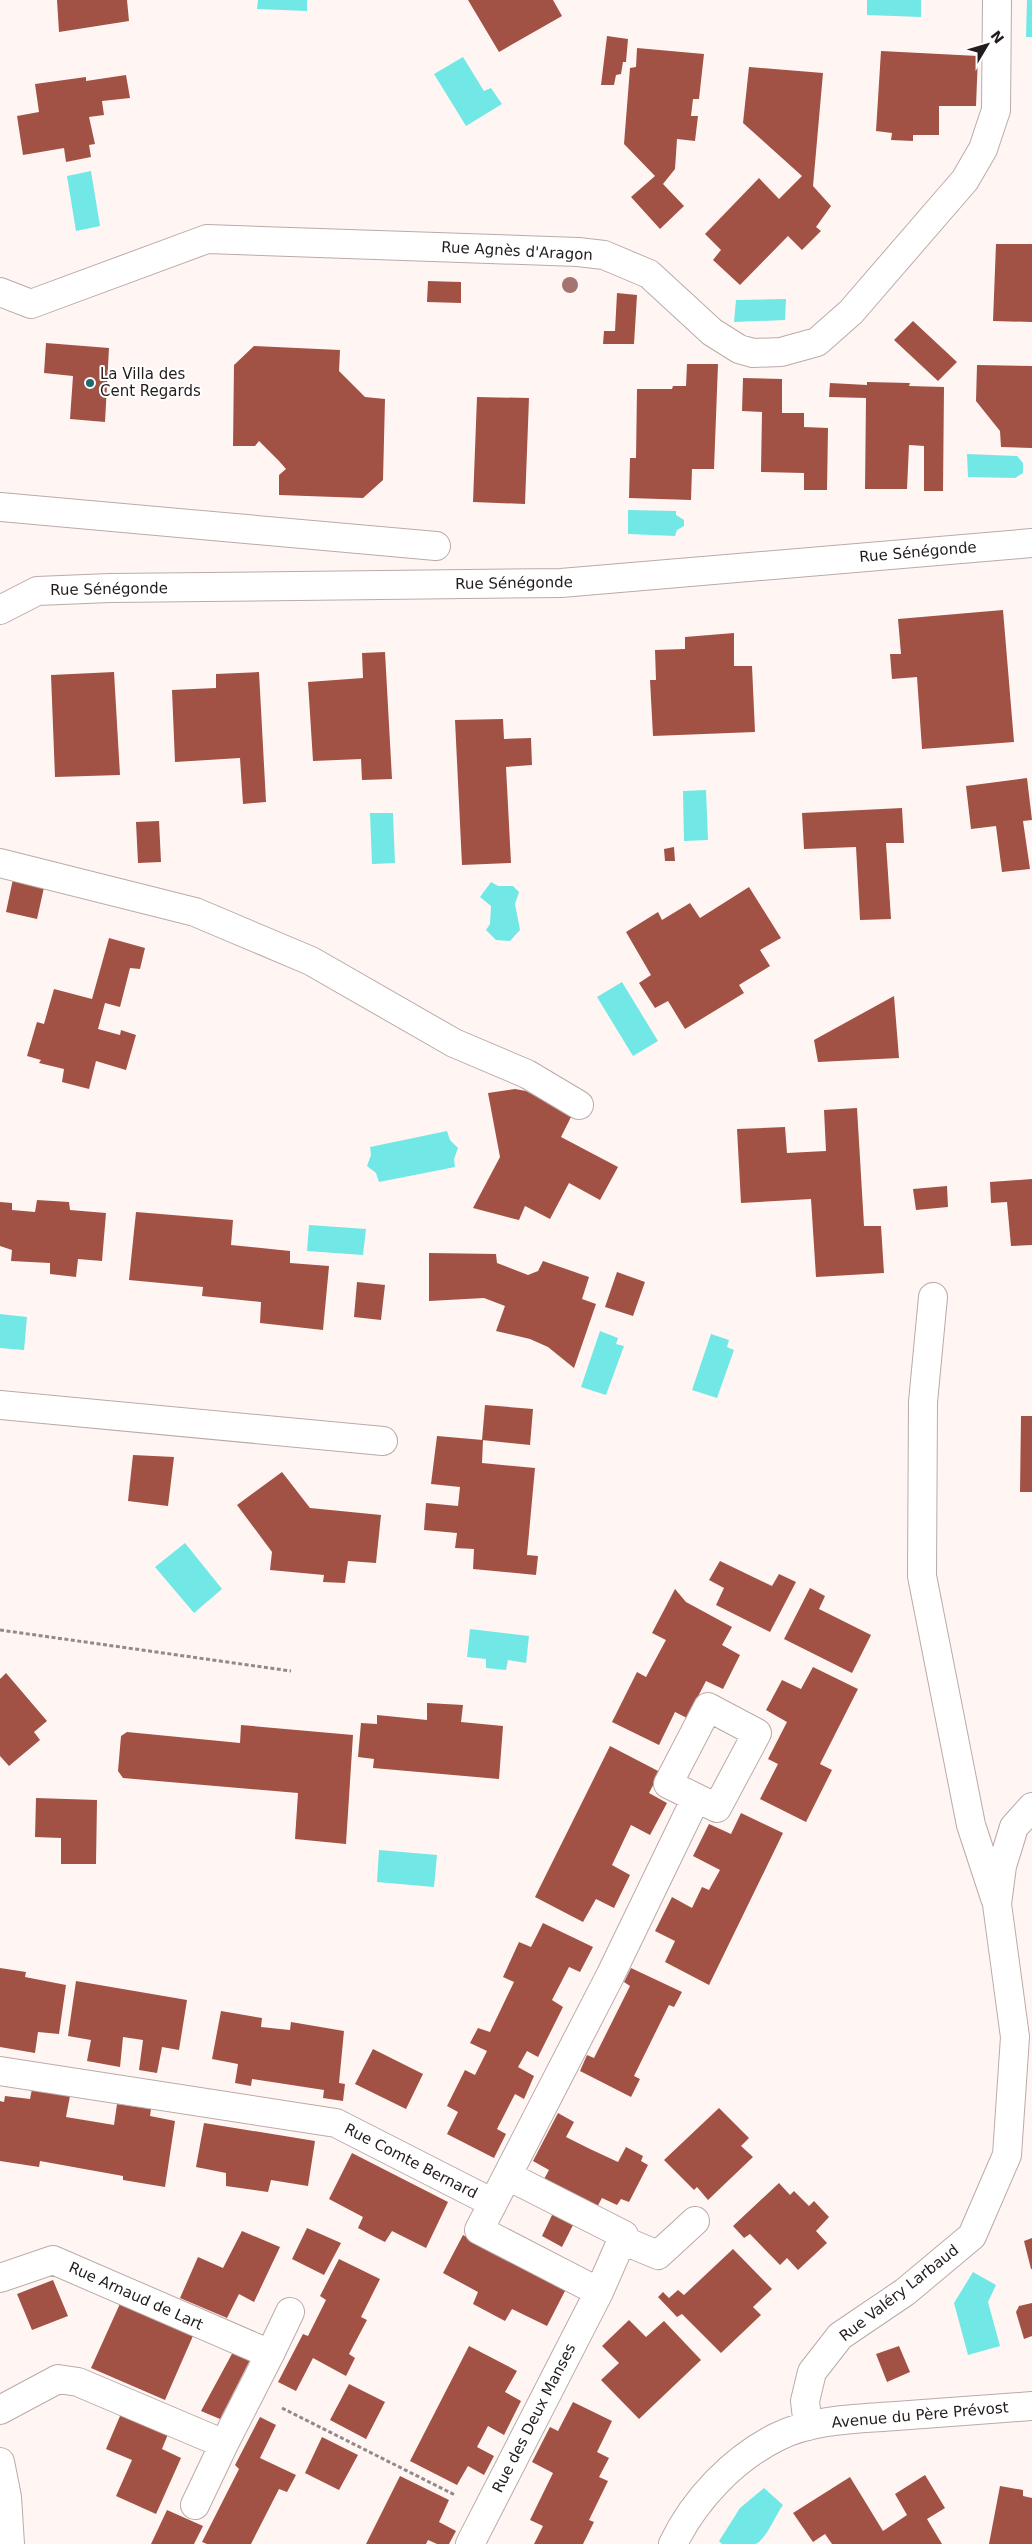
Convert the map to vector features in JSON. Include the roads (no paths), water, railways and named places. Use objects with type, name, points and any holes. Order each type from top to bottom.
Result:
[{"type":"street","name":"Rue Agnès d'Aragon","points":[[0,292],[31,304],[207,239],[578,252],[604,255],[649,274],[712,332],[739,349],[753,353],[800,348],[817,342],[851,312],[965,180],[983,149],[996,110],[997,0]]},
{"type":"street","points":[[0,507],[436,546]]},
{"type":"street","name":"Rue Sénégonde","points":[[0,610],[37,591],[110,588],[561,583],[1032,543]]},
{"type":"street","points":[[0,863],[195,912],[311,961],[454,1044],[527,1074],[579,1106]]},
{"type":"street","points":[[933,1297],[923,1402],[922,1576],[971,1825],[997,1904]]},
{"type":"street","points":[[0,1405],[383,1441]]},
{"type":"street","name":"Rue Comte Bernard","points":[[0,2071],[336,2123],[493,2203],[610,1976],[696,1798]]},
{"type":"street","name":"Rue Valéry Larbaud","points":[[808,2426],[806,2400],[812,2372],[840,2336],[905,2292],[972,2236],[1007,2155],[1016,2036],[997,1904],[1002,1866],[1014,1828],[1032,1807]]},
{"type":"street","points":[[508,2176],[624,2235],[622,2240],[658,2255],[695,2221]]},
{"type":"street","points":[[493,2203],[479,2230],[599,2292]]},
{"type":"street","name":"Rue des Deux Manses","points":[[470,2544],[599,2292],[622,2240]]},
{"type":"street","name":"Rue Arnaud de Lart","points":[[0,2278],[53,2260],[270,2354]]},
{"type":"street","points":[[195,2505],[290,2312]]},
{"type":"street","points":[[0,2410],[58,2379],[78,2382],[224,2444]]},
{"type":"street","name":"Avenue du Père Prévost","points":[[808,2426],[840,2420],[1032,2406]]},
{"type":"street","points":[[673,2544],[680,2530],[706,2492],[744,2459],[777,2436],[808,2426]]},
{"type":"street","points":[[0,2462],[7,2497],[10,2544]]},
{"type":"water","points":[[258,0],[307,0],[307,11],[257,9]]},
{"type":"water","points":[[867,0],[921,0],[921,17],[867,15]]},
{"type":"water","points":[[1027,0],[1032,0],[1032,37],[1026,37]]},
{"type":"water","points":[[463,57],[484,91],[491,88],[502,104],[466,126],[434,74]]},
{"type":"water","points":[[91,171],[100,226],[76,231],[67,176]]},
{"type":"water","points":[[786,299],[785,320],[734,322],[736,300]]},
{"type":"water","points":[[967,454],[1017,456],[1023,463],[1023,473],[1015,478],[968,477]]},
{"type":"water","points":[[628,510],[676,511],[676,515],[684,520],[684,526],[677,530],[675,536],[628,534]]},
{"type":"water","points":[[706,790],[708,840],[684,841],[683,791]]},
{"type":"water","points":[[370,813],[393,813],[395,863],[372,864]]},
{"type":"water","points":[[491,882],[498,886],[513,886],[519,892],[515,904],[520,930],[510,941],[496,940],[486,930],[490,924],[491,906],[480,897]]},
{"type":"water","points":[[622,982],[658,1041],[633,1056],[597,997]]},
{"type":"water","points":[[447,1131],[450,1140],[458,1148],[454,1159],[455,1167],[379,1182],[376,1173],[367,1166],[371,1155],[370,1147]]},
{"type":"water","points":[[309,1225],[366,1229],[363,1255],[307,1251]]},
{"type":"water","points":[[0,1314],[27,1317],[24,1350],[0,1348]]},
{"type":"water","points":[[600,1331],[618,1338],[616,1344],[624,1346],[606,1395],[581,1387]]},
{"type":"water","points":[[711,1334],[729,1340],[727,1347],[734,1350],[717,1398],[692,1390]]},
{"type":"water","points":[[185,1543],[222,1589],[194,1613],[155,1567]]},
{"type":"water","points":[[470,1629],[529,1636],[526,1663],[508,1660],[506,1670],[486,1668],[486,1659],[467,1657]]},
{"type":"water","points":[[379,1850],[437,1855],[434,1887],[377,1882]]},
{"type":"water","points":[[973,2272],[996,2285],[988,2302],[1000,2346],[968,2355],[954,2303]]},
{"type":"water","points":[[764,2488],[783,2505],[763,2538],[755,2544],[722,2544],[719,2541],[740,2508]]},
{"type":"place","name":"La Villa des Cent Regards","points":[[90,383]]}]
